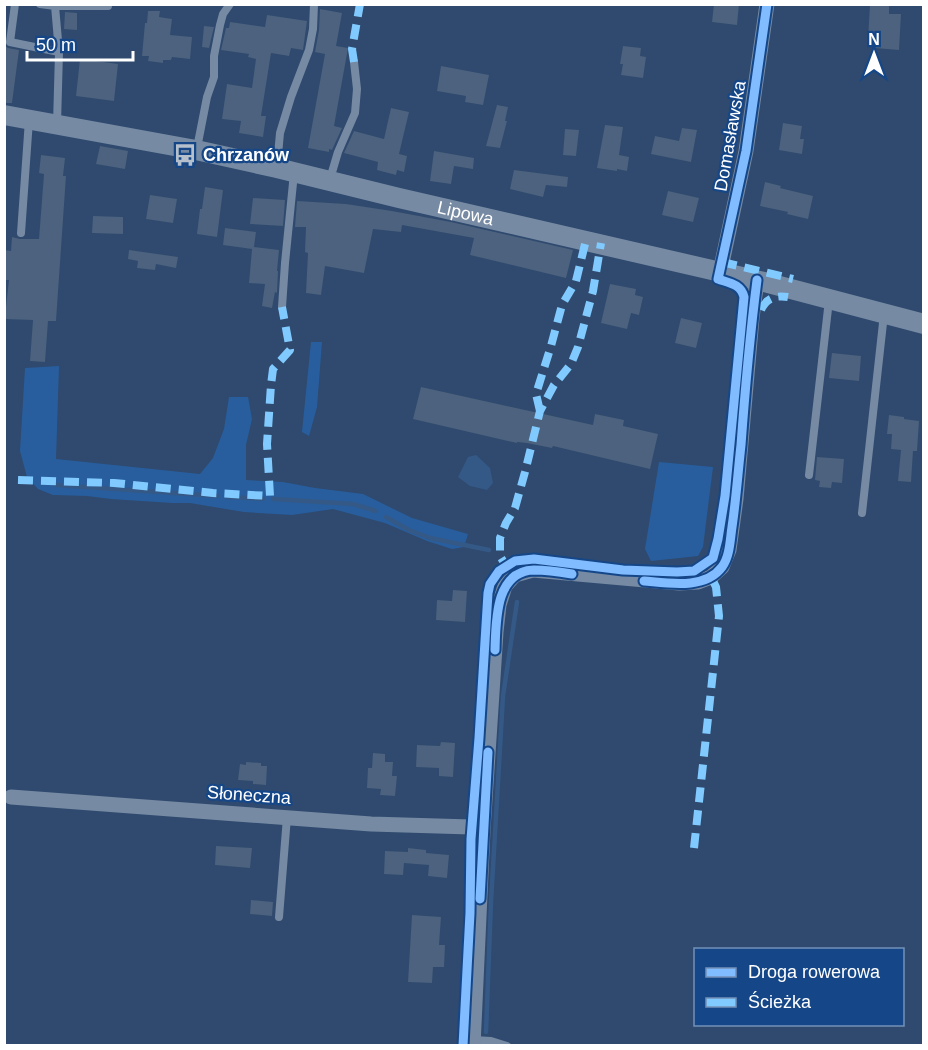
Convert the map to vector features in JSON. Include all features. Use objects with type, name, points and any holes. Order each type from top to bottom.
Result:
[{"type":"street","name":"Domasławska","points":[[720,272],[746,151],[767,4]]},
{"type":"street","name":"Lipowa","points":[[4,115],[196,150],[286,170],[757,280],[924,324]]},
{"type":"street","points":[[473,1043],[483,830],[496,632],[505,586],[520,573],[533,570],[652,582],[689,583],[711,576],[722,567],[729,550],[736,499],[757,280]]},
{"type":"street","name":"Słoneczna","points":[[8,797],[371,824],[471,827],[483,830]]},
{"type":"lane","points":[[15,4],[10,42],[59,52]]},
{"type":"lane","points":[[40,4],[55,6],[108,6],[108,4]]},
{"type":"lane","points":[[196,150],[207,97],[214,77],[214,57],[220,25],[223,14],[230,4]]},
{"type":"lane","points":[[282,307],[286,170],[280,133],[309,50],[314,4]]},
{"type":"lane","points":[[55,6],[59,52],[57,124]]},
{"type":"lane","points":[[330,181],[338,152],[355,113],[357,89],[354,62]]},
{"type":"lane","points":[[21,233],[30,119]]},
{"type":"lane","points":[[809,475],[830,298]]},
{"type":"lane","points":[[862,513],[884,313]]},
{"type":"lane","points":[[279,917],[287,817]]},
{"type":"lane","points":[[473,1043],[491,1041],[507,1046]]},
{"type":"shaded area","points":[[311,342],[322,342],[317,407],[309,436],[302,432]]},
{"type":"shaded area","points":[[59,366],[56,459],[200,474],[213,458],[224,429],[229,397],[248,397],[252,419],[246,445],[246,480],[283,482],[363,494],[412,518],[468,534],[464,547],[452,549],[385,523],[333,509],[292,515],[244,512],[190,503],[53,495],[38,489],[27,477],[20,451],[25,368]]},
{"type":"shaded area","points":[[476,455],[490,468],[493,483],[487,490],[470,486],[458,477],[468,457]]},
{"type":"shaded area","points":[[659,462],[713,467],[703,547],[698,556],[651,561],[645,549]]},
{"type":"building","points":[[714,4],[739,4],[737,25],[712,22]]},
{"type":"building","points":[[870,4],[889,4],[889,14],[901,14],[899,50],[875,48],[875,40],[868,40]]},
{"type":"building","points":[[320,9],[342,13],[336,46],[348,48],[334,126],[342,128],[329,152],[308,148],[325,54],[315,52]]},
{"type":"building","points":[[148,11],[160,11],[159,17],[172,19],[170,35],[192,37],[190,59],[172,57],[171,60],[163,60],[163,63],[148,61],[149,56],[142,56]]},
{"type":"building","points":[[65,12],[77,13],[77,30],[64,29]]},
{"type":"building","points":[[267,15],[307,21],[303,50],[291,48],[289,56],[271,53],[261,116],[266,116],[263,137],[239,133],[241,121],[222,119],[227,84],[252,88],[256,59],[248,57],[249,54],[221,50],[226,28],[229,28],[230,22],[265,27]]},
{"type":"building","points":[[204,26],[214,27],[209,48],[202,47]]},
{"type":"building","points":[[4,45],[19,50],[12,103],[4,103]]},
{"type":"building","points":[[623,46],[641,48],[640,56],[646,57],[643,78],[621,75]]},
{"type":"building","points":[[80,59],[118,64],[114,101],[76,96]]},
{"type":"building","points":[[441,66],[489,75],[483,105],[465,102],[466,96],[437,91]]},
{"type":"building","points":[[497,105],[508,107],[500,148],[486,146]]},
{"type":"building","points":[[391,108],[409,112],[399,154],[407,156],[404,172],[397,170],[396,175],[377,170],[378,162],[344,153],[354,131],[384,139]]},
{"type":"building","points":[[783,123],[802,126],[800,139],[804,139],[802,154],[779,150]]},
{"type":"building","points":[[605,125],[623,127],[619,155],[629,157],[627,171],[597,168]]},
{"type":"building","points":[[682,128],[697,130],[691,162],[651,154],[655,136],[679,141]]},
{"type":"building","points":[[565,129],[579,130],[576,156],[563,155]]},
{"type":"building","points":[[100,146],[128,151],[125,169],[96,164]]},
{"type":"building","points":[[434,151],[474,158],[473,169],[454,166],[451,184],[430,181]]},
{"type":"building","points":[[41,155],[65,158],[63,176],[66,176],[56,321],[48,321],[45,362],[30,361],[33,320],[4,319],[9,280],[4,280],[4,250],[11,251],[12,237],[39,239],[44,174],[39,173]]},
{"type":"building","points":[[514,170],[568,177],[567,187],[546,185],[543,197],[510,189]]},
{"type":"building","points":[[765,182],[813,196],[808,219],[760,206]]},
{"type":"building","points":[[205,187],[223,190],[217,237],[197,234]]},
{"type":"building","points":[[668,191],[699,198],[693,222],[662,215]]},
{"type":"building","points":[[150,195],[177,199],[173,223],[146,219]]},
{"type":"building","points":[[253,198],[285,200],[283,226],[250,224]]},
{"type":"building","points":[[297,201],[346,204],[392,211],[573,250],[566,278],[470,255],[474,238],[402,225],[401,232],[373,229],[364,273],[325,266],[321,295],[306,293],[308,253],[305,252],[306,227],[295,227]]},
{"type":"building","points":[[93,216],[123,217],[123,234],[92,233]]},
{"type":"building","points":[[225,228],[256,232],[254,247],[279,250],[277,293],[275,292],[272,308],[262,306],[265,284],[249,283],[252,249],[223,245]]},
{"type":"building","points":[[129,250],[178,257],[176,268],[156,264],[155,270],[137,268],[138,261],[128,259]]},
{"type":"building","points":[[610,284],[636,289],[635,295],[643,297],[639,315],[631,313],[627,329],[601,323]]},
{"type":"building","points":[[681,318],[702,323],[696,348],[675,343]]},
{"type":"building","points":[[832,353],[861,356],[859,381],[829,378]]},
{"type":"building","points":[[421,387],[593,425],[595,414],[624,420],[623,426],[658,434],[650,469],[553,446],[552,448],[517,443],[413,419]]},
{"type":"building","points":[[889,415],[919,421],[917,451],[913,451],[911,482],[898,481],[901,450],[891,449],[892,434],[887,434]]},
{"type":"building","points":[[817,457],[844,459],[842,483],[832,482],[831,488],[819,487],[820,481],[815,480]]},
{"type":"building","points":[[453,590],[467,591],[465,622],[436,620],[437,600],[452,601]]},
{"type":"building","points":[[441,742],[455,743],[453,777],[439,776],[439,768],[416,767],[417,745],[440,746]]},
{"type":"building","points":[[373,753],[385,754],[385,762],[393,762],[392,776],[397,776],[395,796],[380,795],[381,789],[367,788],[368,768],[372,768]]},
{"type":"building","points":[[246,762],[261,763],[261,766],[267,766],[266,785],[238,780],[240,764],[246,765]]},
{"type":"building","points":[[216,846],[252,848],[250,868],[215,865]]},
{"type":"building","points":[[408,848],[426,850],[426,853],[449,855],[447,878],[428,876],[429,865],[404,863],[403,875],[384,874],[385,851],[408,852]]},
{"type":"building","points":[[251,900],[273,902],[272,916],[250,914]]},
{"type":"building","points":[[412,915],[441,917],[439,945],[445,945],[444,967],[433,967],[432,983],[408,982]]},
{"type":"waterway","points":[[56,485],[217,496]]},
{"type":"waterway","points":[[227,497],[263,499]]},
{"type":"waterway","points":[[273,499],[353,504],[376,511]]},
{"type":"waterway","points":[[386,517],[409,530],[430,538],[489,550]]},
{"type":"waterway","points":[[486,1032],[503,696],[517,602]]},
{"type":"marked path","points":[[354,62],[352,49],[360,4]]},
{"type":"marked path","points":[[540,411],[536,394],[562,305],[576,281],[586,240]]},
{"type":"marked path","points":[[509,571],[500,556],[500,538],[515,508],[540,411],[554,385],[571,364],[578,347],[593,291],[601,243]]},
{"type":"marked path","points":[[722,262],[793,279]]},
{"type":"marked path","points":[[761,310],[772,298],[788,297]]},
{"type":"marked path","points":[[18,480],[114,483],[270,496],[267,444],[273,369],[290,350],[282,307]]},
{"type":"marked path","points":[[694,848],[719,616],[716,587],[711,577]]},
{"type":"cycle path","points":[[463,1046],[470,913],[471,839],[490,584],[499,571],[515,561],[534,559],[623,570],[677,572],[694,571],[713,558],[725,496],[744,297],[740,289],[718,279],[746,151],[767,4]]},
{"type":"cycle path","points":[[644,581],[675,584],[696,582],[715,574],[727,558],[736,496],[757,280]]},
{"type":"cycle path","points":[[495,650],[497,612],[505,588],[512,579],[521,573],[534,570],[572,574]]},
{"type":"cycle path","points":[[480,899],[488,752]]},
{"type":"place","name":"Chrzanów","points":[[185,155]]}]
